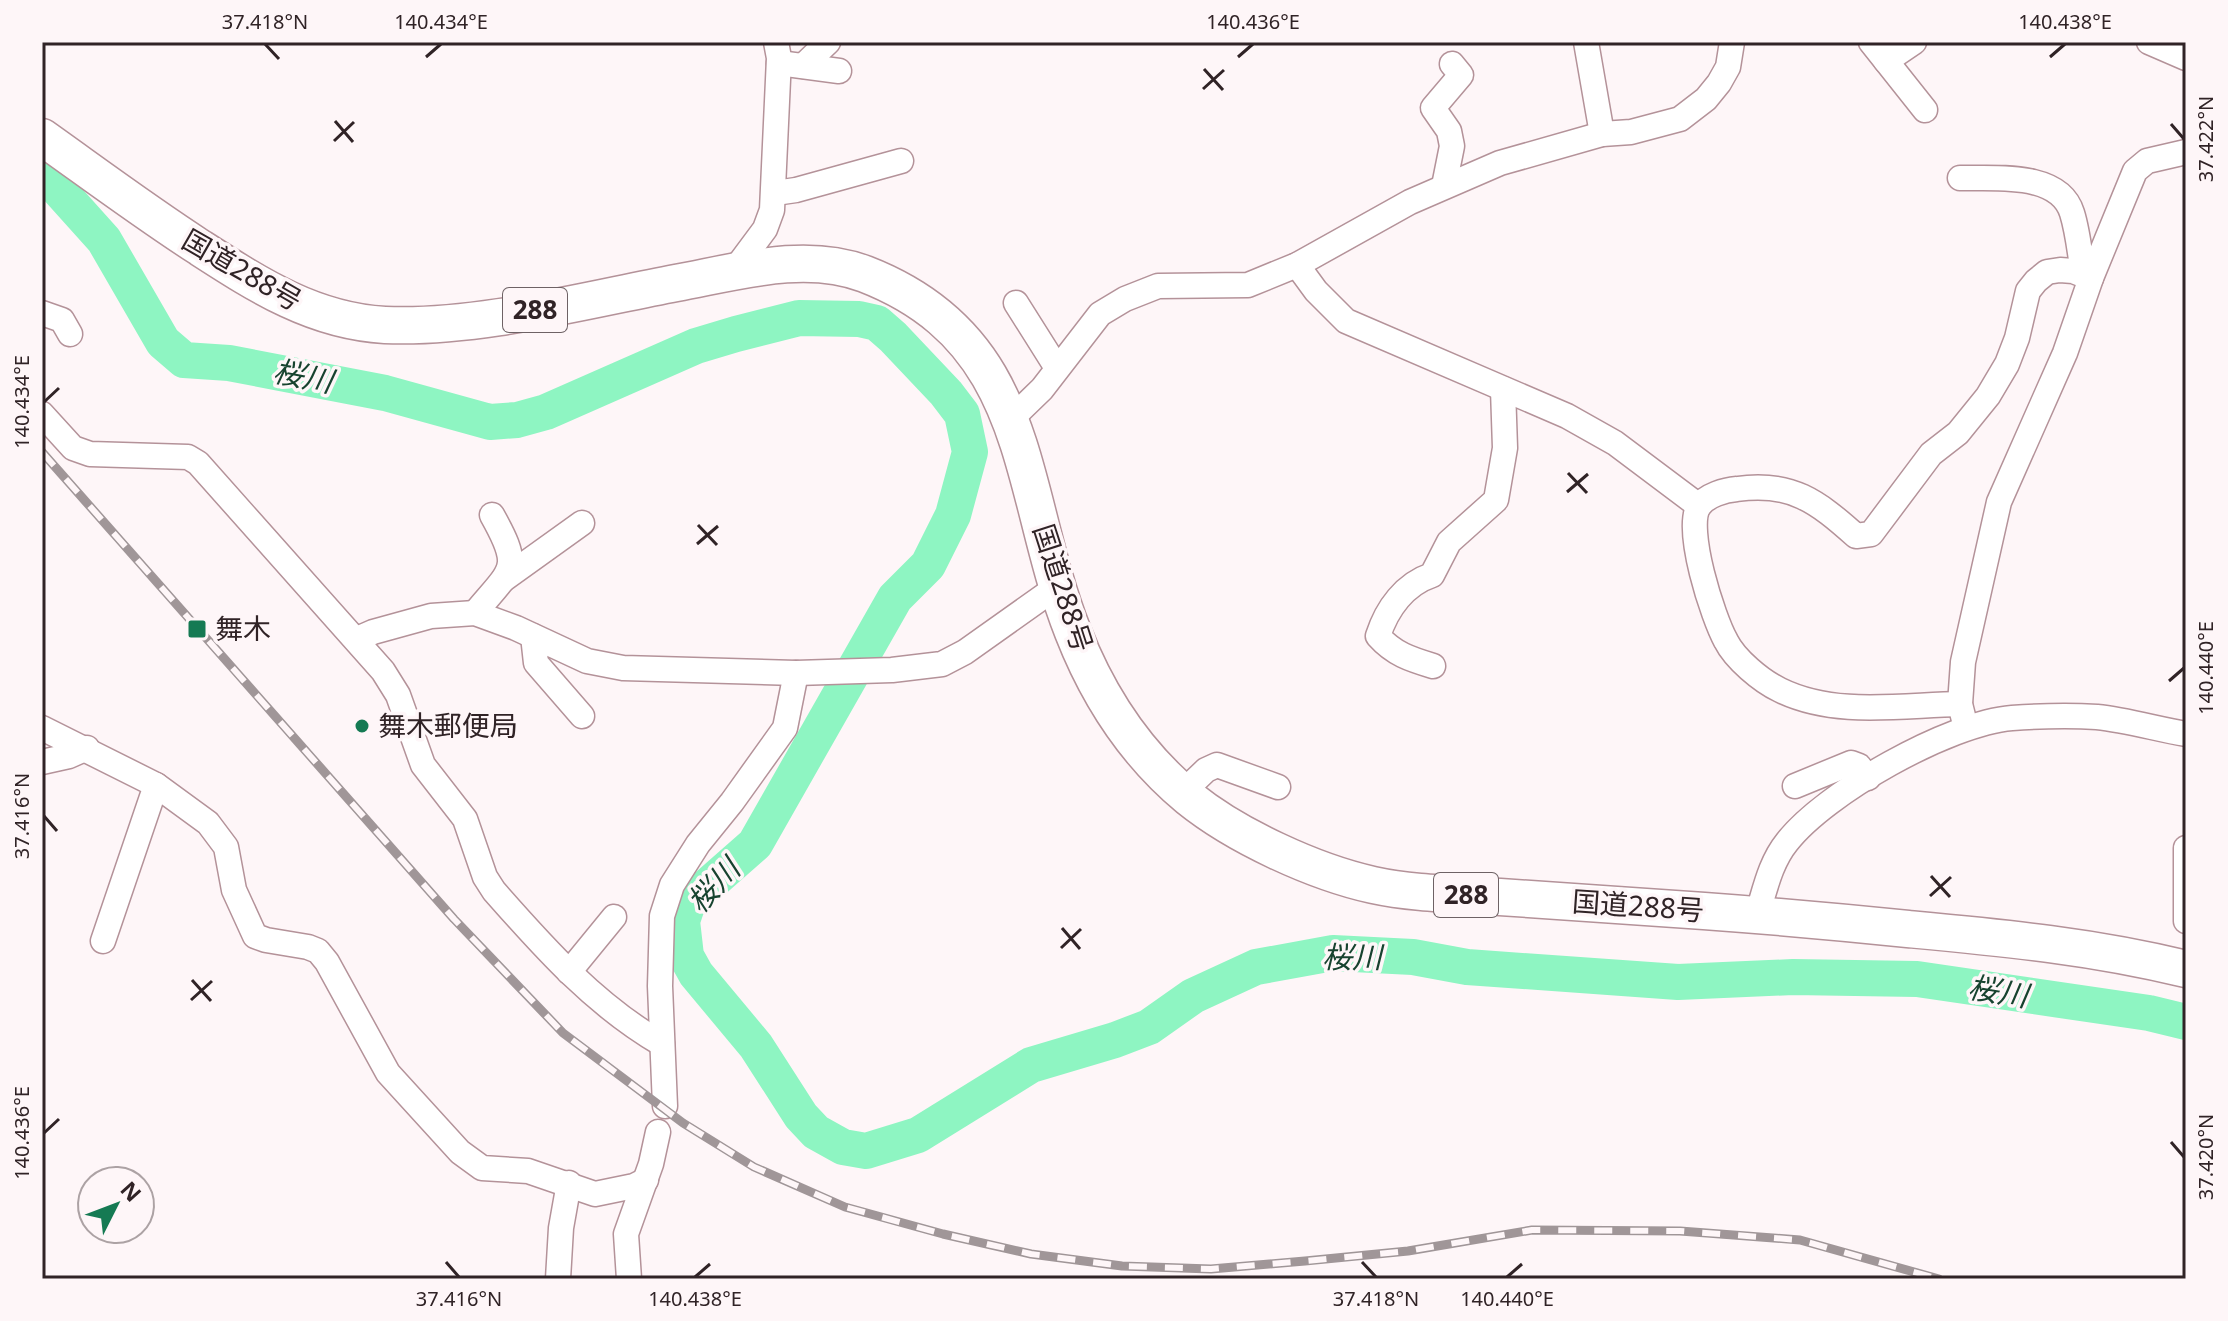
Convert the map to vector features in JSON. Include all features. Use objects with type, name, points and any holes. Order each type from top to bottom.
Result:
[{"type":"highway","name":"国道288号","points":[[42,137],[174,231],[271,292],[292,303],[351,320],[381,325],[465,320],[733,272],[809,262],[832,264],[874,277],[898,289],[930,310],[970,348],[995,383],[1012,418],[1073,631],[1101,693],[1122,727],[1183,792],[1225,823],[1257,841],[1336,875],[1373,885],[1417,891],[1757,915],[2040,941],[2131,956],[2186,969]]},
{"type":"street","points":[[786,57],[828,42]]},
{"type":"street","points":[[1586,42],[1602,134]]},
{"type":"street","points":[[1012,418],[1026,407],[1100,314],[1125,299],[1158,286],[1248,285],[1297,265],[1396,209],[1500,163],[1602,134],[1631,132],[1666,124],[1696,109],[1719,83],[1728,67],[1732,42]]},
{"type":"street","points":[[1914,42],[1878,51],[1925,110]]},
{"type":"street","points":[[2149,42],[2186,58]]},
{"type":"street","points":[[786,57],[839,71]]},
{"type":"street","points":[[733,272],[765,229],[772,210],[786,57]]},
{"type":"street","points":[[1444,186],[1452,146],[1449,131],[1433,108],[1461,75],[1452,64]]},
{"type":"street","points":[[1966,728],[1960,704],[1967,637],[1999,502],[2065,353],[2087,276],[2135,171],[2147,161],[2186,152]]},
{"type":"street","points":[[775,193],[901,161]]},
{"type":"street","points":[[1960,178],[2039,183],[2052,189],[2072,210],[2087,276]]},
{"type":"street","points":[[1297,265],[1316,291],[1346,321],[1567,416],[1615,443],[1699,506]]},
{"type":"street","points":[[1960,704],[1833,705],[1779,690],[1753,671],[1726,643],[1707,592],[1696,548],[1699,506],[1710,497],[1731,489],[1777,487],[1810,498],[1856,536],[1871,534],[1931,454],[1958,433],[1988,396],[2007,364],[2017,338],[2028,291],[2036,281],[2047,272],[2060,270],[2087,276]]},
{"type":"street","points":[[1016,303],[1057,368]]},
{"type":"street","points":[[42,313],[62,320],[70,334]]},
{"type":"street","points":[[1433,666],[1405,658],[1390,649],[1378,636],[1391,605],[1416,580],[1432,575],[1449,542],[1496,500],[1505,448],[1503,389]]},
{"type":"street","points":[[42,414],[73,448],[90,454],[188,457],[198,463],[383,671],[398,695],[423,765],[465,819],[485,877],[494,891],[597,1000],[631,1026],[662,1044]]},
{"type":"street","points":[[492,515],[511,552],[512,563],[504,579]]},
{"type":"street","points":[[475,613],[504,579],[582,523]]},
{"type":"street","points":[[357,639],[431,616],[475,613],[587,661],[623,668],[798,673],[892,670],[942,664],[965,652],[1058,586]]},
{"type":"street","points":[[533,636],[536,663],[582,716]]},
{"type":"street","points":[[665,1106],[662,916],[672,885],[698,844],[785,728],[798,673]]},
{"type":"street","points":[[1757,915],[1775,861],[1785,844],[1813,816],[1868,778],[1936,739],[2010,718],[2097,717],[2186,734]]},
{"type":"street","points":[[42,728],[156,785],[208,823],[226,847],[234,890],[255,936],[318,951],[388,1073],[460,1152],[482,1168],[528,1171],[569,1183],[587,1192],[605,1194],[646,1180]]},
{"type":"street","points":[[42,762],[87,748]]},
{"type":"street","points":[[1795,786],[1851,763],[1859,766],[1868,778]]},
{"type":"street","points":[[1183,792],[1206,770],[1217,765],[1278,787]]},
{"type":"street","points":[[103,941],[156,785]]},
{"type":"street","points":[[2186,848],[2186,921]]},
{"type":"street","points":[[569,972],[614,917]]},
{"type":"street","points":[[629,1279],[626,1234],[646,1180],[658,1132]]},
{"type":"street","points":[[558,1279],[561,1228],[569,1183]]},
{"type":"waterway","name":"桜川","points":[[42,171],[104,240],[163,342],[184,360],[229,363],[385,393],[490,422],[517,420],[546,412],[696,346],[736,334],[799,318],[859,319],[877,323],[946,393],[962,414],[970,452],[953,515],[928,565],[895,598],[755,844],[697,895],[687,906],[682,921],[686,956],[696,974],[756,1046],[801,1116],[816,1132],[843,1147],[866,1151],[918,1135],[1031,1065],[1149,1027],[1193,996],[1256,967],[1333,953],[1413,957],[1467,967],[1678,982],[1793,977],[1917,979],[2149,1013],[2186,1022]]},
{"type":"railway","points":[[42,452],[454,919],[563,1033],[683,1123],[754,1167],[845,1207],[1031,1254],[1122,1266],[1211,1269],[1305,1261],[1408,1251],[1532,1230],[1680,1231],[1800,1240],[1939,1279]]},
{"type":"place","name":"舞木","points":[[197,629]]},
{"type":"place","name":"舞木郵便局","points":[[362,726]]}]
